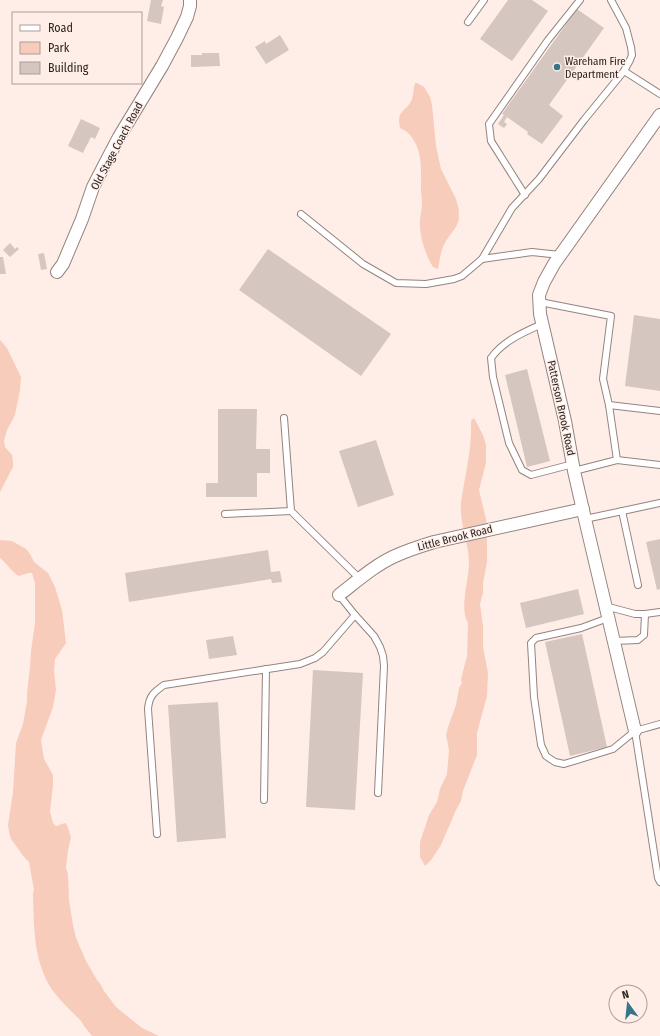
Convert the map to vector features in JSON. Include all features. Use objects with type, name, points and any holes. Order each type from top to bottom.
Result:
[{"type":"street","name":"Old Stage Coach Road","points":[[57,272],[64,264],[93,187],[119,137],[162,66],[177,38],[187,17],[190,0]]},
{"type":"street","name":"Patterson Brook Road","points":[[635,731],[573,467],[565,421],[540,314],[540,294],[544,282],[560,256],[660,115]]},
{"type":"street","name":"Little Brook Road","points":[[339,595],[380,564],[395,556],[434,542],[584,514]]},
{"type":"lane","points":[[468,22],[484,0]]},
{"type":"lane","points":[[525,195],[491,141],[489,124],[548,40],[580,0]]},
{"type":"lane","points":[[301,214],[363,264],[396,283],[426,284],[462,276],[482,259],[512,208],[539,180],[624,70],[630,60],[632,54],[626,28],[611,0]]},
{"type":"lane","points":[[624,70],[660,94]]},
{"type":"lane","points":[[482,259],[532,252],[560,256]]},
{"type":"lane","points":[[540,302],[611,316],[603,379],[609,405],[617,460]]},
{"type":"lane","points":[[542,324],[519,334],[496,351],[491,358],[509,443],[522,470],[531,475],[617,460],[660,464]]},
{"type":"lane","points":[[609,405],[660,411]]},
{"type":"lane","points":[[284,418],[291,511],[360,579]]},
{"type":"lane","points":[[584,514],[622,511],[660,503]]},
{"type":"lane","points":[[225,514],[291,511]]},
{"type":"lane","points":[[622,511],[638,586]]},
{"type":"lane","points":[[339,595],[355,616],[374,636],[380,647],[384,661],[378,793]]},
{"type":"lane","points":[[605,606],[635,614],[660,612]]},
{"type":"lane","points":[[614,641],[638,640],[644,634],[645,614]]},
{"type":"lane","points":[[156,834],[148,709],[149,701],[156,690],[164,685],[300,664],[315,658],[323,652],[355,616]]},
{"type":"lane","points":[[608,618],[581,628],[536,638],[531,643],[534,697],[541,745],[546,756],[554,762],[564,764],[613,749],[635,731],[660,724]]},
{"type":"lane","points":[[264,800],[266,669]]},
{"type":"lane","points":[[635,731],[658,878],[660,882]]},
{"type":"green space","points":[[415,83],[424,87],[430,97],[436,146],[441,169],[456,199],[459,210],[459,220],[444,245],[438,269],[433,267],[424,248],[421,236],[420,223],[422,202],[419,154],[414,141],[408,133],[400,128],[399,122],[399,117],[412,99]]},
{"type":"green space","points":[[0,340],[7,348],[21,377],[15,415],[7,430],[4,441],[5,447],[12,455],[13,467],[0,492]]},
{"type":"green space","points":[[474,418],[483,435],[486,445],[486,463],[479,490],[487,530],[487,562],[480,604],[483,626],[483,647],[488,673],[487,696],[477,733],[477,755],[463,791],[461,801],[441,845],[425,866],[420,857],[420,842],[429,815],[437,802],[440,789],[447,774],[449,750],[446,735],[456,705],[459,688],[462,683],[461,679],[467,656],[468,623],[465,617],[464,602],[469,570],[469,555],[461,518],[461,502],[469,452],[471,421]]},
{"type":"green space","points":[[0,540],[12,541],[26,549],[34,562],[48,573],[55,587],[62,610],[66,643],[55,659],[54,671],[56,690],[53,707],[41,740],[44,759],[53,775],[50,811],[53,823],[56,826],[65,823],[71,837],[66,867],[68,875],[69,900],[76,938],[86,961],[97,980],[116,1007],[142,1028],[159,1036],[92,1036],[82,1022],[59,999],[51,988],[39,961],[34,927],[34,890],[29,862],[11,839],[8,825],[13,792],[16,743],[23,724],[27,701],[35,623],[35,583],[32,573],[19,576],[0,558]]},
{"type":"building","points":[[151,0],[163,0],[161,6],[164,7],[161,24],[147,21]]},
{"type":"building","points":[[508,0],[532,0],[548,11],[512,61],[480,39]]},
{"type":"building","points":[[577,9],[604,28],[549,105],[563,116],[542,144],[527,134],[528,132],[507,117],[504,122],[507,124],[504,128],[498,124],[504,115],[502,114]]},
{"type":"building","points":[[280,35],[289,50],[266,64],[255,47],[265,41],[266,44]]},
{"type":"building","points":[[202,53],[219,53],[220,66],[191,67],[191,55],[202,55]]},
{"type":"building","points":[[81,119],[100,128],[95,139],[91,137],[83,153],[68,146]]},
{"type":"building","points":[[10,243],[15,249],[17,247],[19,249],[10,257],[3,250]]},
{"type":"building","points":[[268,249],[391,334],[361,376],[239,290]]},
{"type":"building","points":[[44,253],[47,269],[41,270],[38,254]]},
{"type":"building","points":[[0,257],[3,257],[6,274],[0,274]]},
{"type":"building","points":[[634,315],[660,319],[660,391],[625,386]]},
{"type":"building","points":[[527,369],[550,461],[527,467],[505,375]]},
{"type":"building","points":[[218,409],[257,409],[256,449],[270,449],[270,473],[257,473],[257,497],[206,497],[206,483],[218,483]]},
{"type":"building","points":[[376,440],[394,495],[358,507],[339,451]]},
{"type":"building","points":[[660,539],[660,589],[657,590],[646,542]]},
{"type":"building","points":[[268,550],[271,572],[280,571],[282,582],[272,583],[271,579],[129,602],[125,573]]},
{"type":"building","points":[[578,589],[584,614],[526,628],[520,603]]},
{"type":"building","points":[[582,634],[607,747],[570,756],[545,642]]},
{"type":"building","points":[[233,636],[237,655],[209,659],[206,640]]},
{"type":"building","points":[[313,670],[363,673],[355,810],[306,807]]},
{"type":"building","points":[[218,702],[226,838],[177,842],[168,705]]},
{"type":"place","name":"Wareham Fire Department","points":[[557,67]]}]
